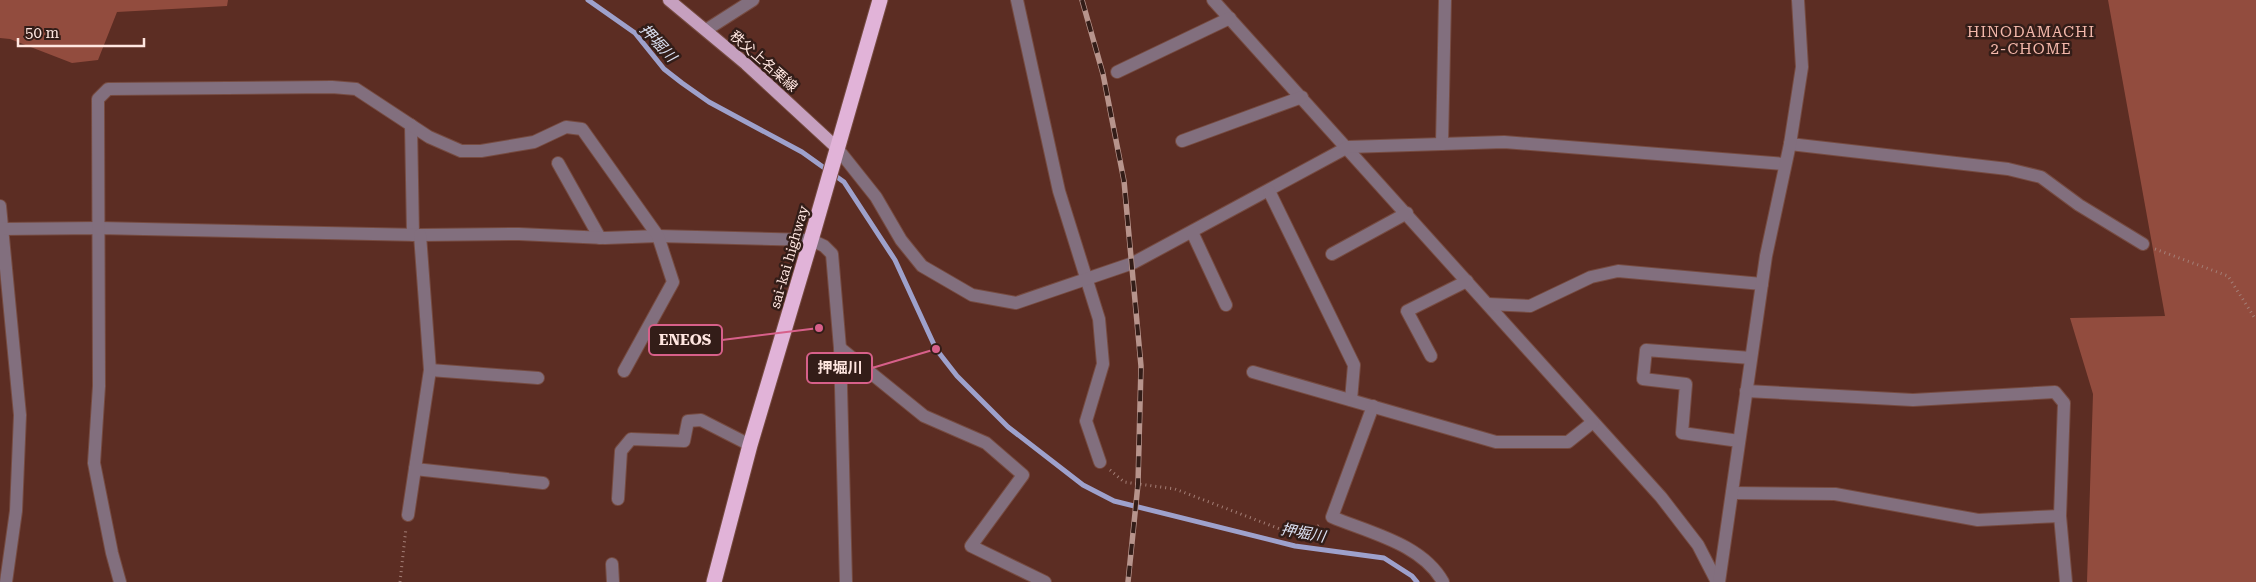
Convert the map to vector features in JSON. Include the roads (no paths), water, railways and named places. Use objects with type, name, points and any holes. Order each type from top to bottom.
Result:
[{"type":"highway","name":"sai-kai highway","points":[[714,582],[750,445],[812,240],[831,166],[880,0]]},
{"type":"main road","name":"秩父上名栗線","points":[[669,0],[746,64],[837,148]]},
{"type":"street","points":[[706,30],[753,0]]},
{"type":"street","points":[[1017,0],[1060,191],[1085,278],[1099,318],[1103,364],[1086,421],[1100,462]]},
{"type":"street","points":[[1213,0],[1348,147],[1662,497],[1698,546],[1718,582]]},
{"type":"street","points":[[1442,144],[1445,0]]},
{"type":"street","points":[[1718,582],[1762,284],[1790,144],[1802,66],[1798,0]]},
{"type":"street","points":[[1117,72],[1230,18]]},
{"type":"street","points":[[120,582],[112,553],[94,463],[99,386],[98,99],[108,89],[332,87],[356,89],[429,137],[461,151],[481,151],[534,142],[566,127],[582,129],[658,236],[673,282],[624,371]]},
{"type":"street","points":[[1182,141],[1302,97]]},
{"type":"street","points":[[408,515],[430,370],[416,235],[411,125]]},
{"type":"street","points":[[837,148],[876,197],[901,240],[922,266],[972,295],[1016,303],[1133,263],[1270,191],[1348,147],[1504,142],[1785,164]]},
{"type":"street","points":[[1790,144],[2008,169],[2041,177],[2079,205],[2143,244]]},
{"type":"street","points":[[558,164],[600,238]]},
{"type":"street","points":[[1270,191],[1354,365],[1351,400]]},
{"type":"street","points":[[0,206],[20,415],[16,511],[6,537],[6,582]]},
{"type":"street","points":[[1332,254],[1407,214]]},
{"type":"street","points":[[2,229],[99,228],[416,235],[519,234],[600,238],[658,236],[812,240],[824,246],[832,254],[840,348],[846,582]]},
{"type":"street","points":[[1192,232],[1226,305]]},
{"type":"street","points":[[1488,304],[1530,306],[1591,277],[1618,271],[1762,284]]},
{"type":"street","points":[[1431,356],[1406,311],[1467,281]]},
{"type":"street","points":[[840,348],[924,416],[986,443],[1023,475],[971,546],[1045,582]]},
{"type":"street","points":[[1739,441],[1682,433],[1686,384],[1643,380],[1646,350],[1751,358]]},
{"type":"street","points":[[430,370],[538,378]]},
{"type":"street","points":[[1253,372],[1496,442],[1568,442],[1593,422]]},
{"type":"street","points":[[1746,391],[1913,400],[2055,392],[2064,403],[2060,516],[2066,582]]},
{"type":"street","points":[[1373,406],[1332,517],[1411,549],[1436,569],[1443,582]]},
{"type":"street","points":[[618,499],[620,451],[631,439],[684,442],[688,421],[701,420],[750,445]]},
{"type":"street","points":[[415,469],[543,483]]},
{"type":"street","points":[[1732,493],[1836,494],[1978,520],[2060,516]]},
{"type":"street","points":[[612,564],[613,582]]},
{"type":"waterway","name":"押堀川","points":[[588,0],[635,33],[664,69],[682,83],[709,102],[802,152],[844,182],[895,260],[936,349],[957,376],[1008,427],[1083,485],[1114,501],[1295,546],[1384,558],[1412,576],[1417,582]]},
{"type":"railway","points":[[1082,0],[1103,74],[1124,181],[1141,366],[1138,484],[1128,582]]},
{"type":"place","name":"ENEOS","points":[[819,328]]},
{"type":"place","name":"押堀川","points":[[936,349]]},
{"type":"district","name":"HINODAMACHI 2-CHOME","points":[[2031,40]]}]
